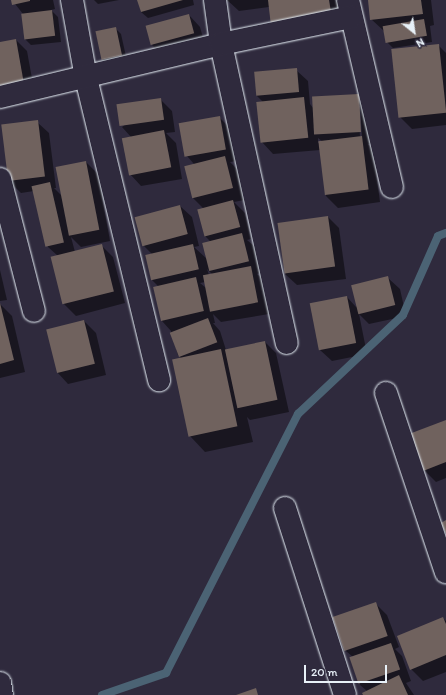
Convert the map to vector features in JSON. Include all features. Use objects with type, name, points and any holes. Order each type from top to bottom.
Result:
[{"type":"street","points":[[72,0],[86,78],[159,380]]},
{"type":"street","points":[[215,0],[222,44],[287,343]]},
{"type":"street","points":[[0,97],[86,78],[222,44],[350,8],[392,187]]},
{"type":"street","points":[[0,179],[34,311]]},
{"type":"street","points":[[386,393],[446,572]]},
{"type":"street","points":[[285,508],[345,695]]},
{"type":"street","points":[[0,683],[2,695]]},
{"type":"building","points":[[11,0],[30,0],[30,1],[12,5]]},
{"type":"building","points":[[137,0],[183,0],[141,12]]},
{"type":"building","points":[[268,0],[329,0],[332,18],[271,26]]},
{"type":"building","points":[[368,0],[421,0],[423,14],[370,20]]},
{"type":"building","points":[[52,10],[55,36],[24,40],[21,14]]},
{"type":"building","points":[[189,14],[194,33],[151,45],[146,26]]},
{"type":"building","points":[[424,19],[427,36],[386,43],[383,26]]},
{"type":"building","points":[[116,27],[122,55],[101,60],[95,31]]},
{"type":"building","points":[[16,39],[24,84],[0,88],[0,42]]},
{"type":"building","points":[[439,44],[446,113],[398,118],[391,49]]},
{"type":"building","points":[[297,68],[299,92],[256,96],[254,72]]},
{"type":"building","points":[[359,94],[361,132],[314,134],[312,96]]},
{"type":"building","points":[[304,97],[308,138],[261,143],[256,102]]},
{"type":"building","points":[[161,98],[164,120],[119,126],[116,104]]},
{"type":"building","points":[[220,116],[226,149],[185,157],[179,123]]},
{"type":"building","points":[[38,120],[45,177],[8,181],[1,125]]},
{"type":"building","points":[[164,130],[171,167],[129,176],[122,138]]},
{"type":"building","points":[[362,136],[369,190],[325,195],[318,141]]},
{"type":"building","points":[[225,156],[233,188],[192,198],[184,166]]},
{"type":"building","points":[[86,161],[99,230],[69,236],[56,167]]},
{"type":"building","points":[[50,182],[64,242],[45,247],[31,186]]},
{"type":"building","points":[[233,200],[240,227],[205,237],[197,210]]},
{"type":"building","points":[[180,205],[188,234],[142,246],[135,217]]},
{"type":"building","points":[[328,216],[335,267],[285,274],[277,223]]},
{"type":"building","points":[[242,233],[249,261],[209,271],[202,243]]},
{"type":"building","points":[[102,244],[114,292],[62,304],[51,257]]},
{"type":"building","points":[[193,244],[199,269],[151,280],[145,255]]},
{"type":"building","points":[[251,266],[258,302],[210,312],[203,275]]},
{"type":"building","points":[[388,276],[395,305],[358,314],[351,285]]},
{"type":"building","points":[[196,277],[204,311],[161,321],[153,287]]},
{"type":"building","points":[[347,296],[356,343],[319,350],[310,303]]},
{"type":"building","points":[[0,303],[14,360],[0,364]]},
{"type":"building","points":[[208,318],[217,342],[179,357],[170,333]]},
{"type":"building","points":[[84,320],[95,364],[57,373],[46,329]]},
{"type":"building","points":[[265,341],[277,400],[237,408],[225,350]]},
{"type":"building","points":[[221,349],[237,426],[189,437],[172,359]]},
{"type":"building","points":[[446,420],[446,462],[423,471],[409,434]]},
{"type":"building","points":[[446,520],[446,534],[441,523]]},
{"type":"building","points":[[376,602],[388,636],[344,651],[333,617]]},
{"type":"building","points":[[443,617],[446,624],[446,655],[410,670],[397,636]]},
{"type":"building","points":[[391,643],[400,669],[359,684],[349,657]]},
{"type":"building","points":[[399,675],[408,695],[363,695],[362,693]]},
{"type":"building","points":[[256,688],[258,695],[236,695]]},
{"type":"waterway","points":[[102,695],[166,673],[298,414],[403,315],[438,236],[446,233]]}]
